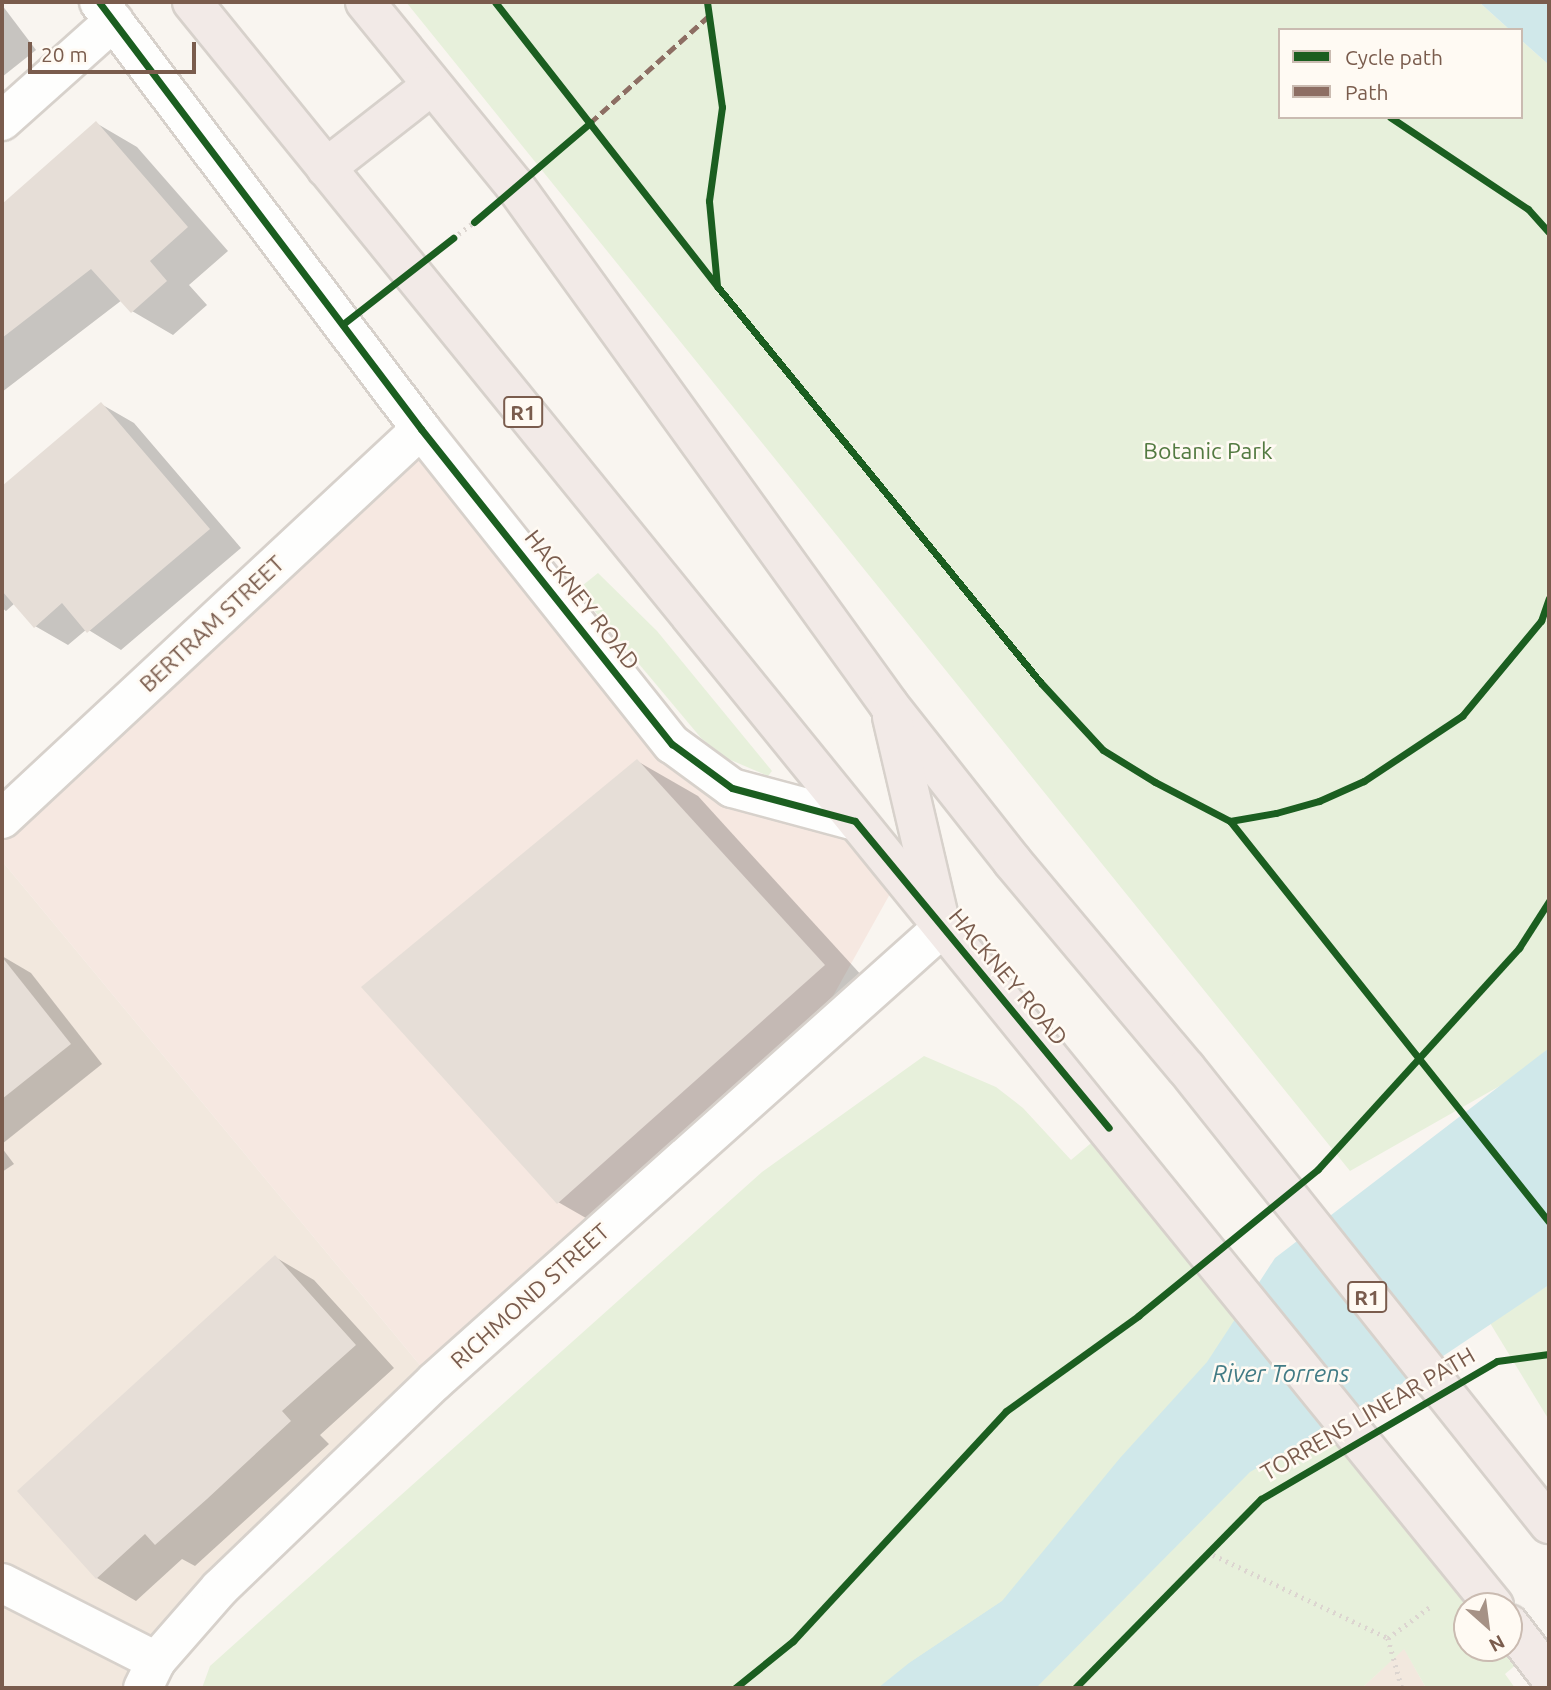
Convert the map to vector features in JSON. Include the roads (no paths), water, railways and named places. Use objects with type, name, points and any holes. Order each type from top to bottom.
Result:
[{"type":"highway","name":"HACKNEY ROAD","points":[[192,2],[942,928],[1109,1128],[1483,1592]]},
{"type":"highway","name":"R1","points":[[365,2],[515,186],[889,705],[1013,861],[1186,1068],[1549,1524]]},
{"type":"highway","points":[[326,168],[432,86]]},
{"type":"highway","points":[[889,705],[942,928]]},
{"type":"street","points":[[2,121],[107,12]]},
{"type":"street","name":"HACKNEY ROAD","points":[[107,12],[422,429],[672,744],[732,788],[855,821]]},
{"type":"street","name":"BERTRAM STREET","points":[[2,818],[422,429]]},
{"type":"street","name":"RICHMOND STREET","points":[[150,1675],[220,1588],[434,1382],[942,928]]},
{"type":"street","points":[[2,1583],[150,1675]]},
{"type":"water","points":[[1479,2],[1549,2],[1549,65],[1523,42],[1523,28],[1508,28]]},
{"type":"water","name":"River Torrens","points":[[1549,1048],[1549,1285],[1388,1393],[1250,1472],[1036,1688],[878,1688],[909,1663],[1002,1601],[1120,1458],[1207,1362],[1275,1258]]},
{"type":"park label","name":"Botanic Park","points":[[1208,451]]}]
